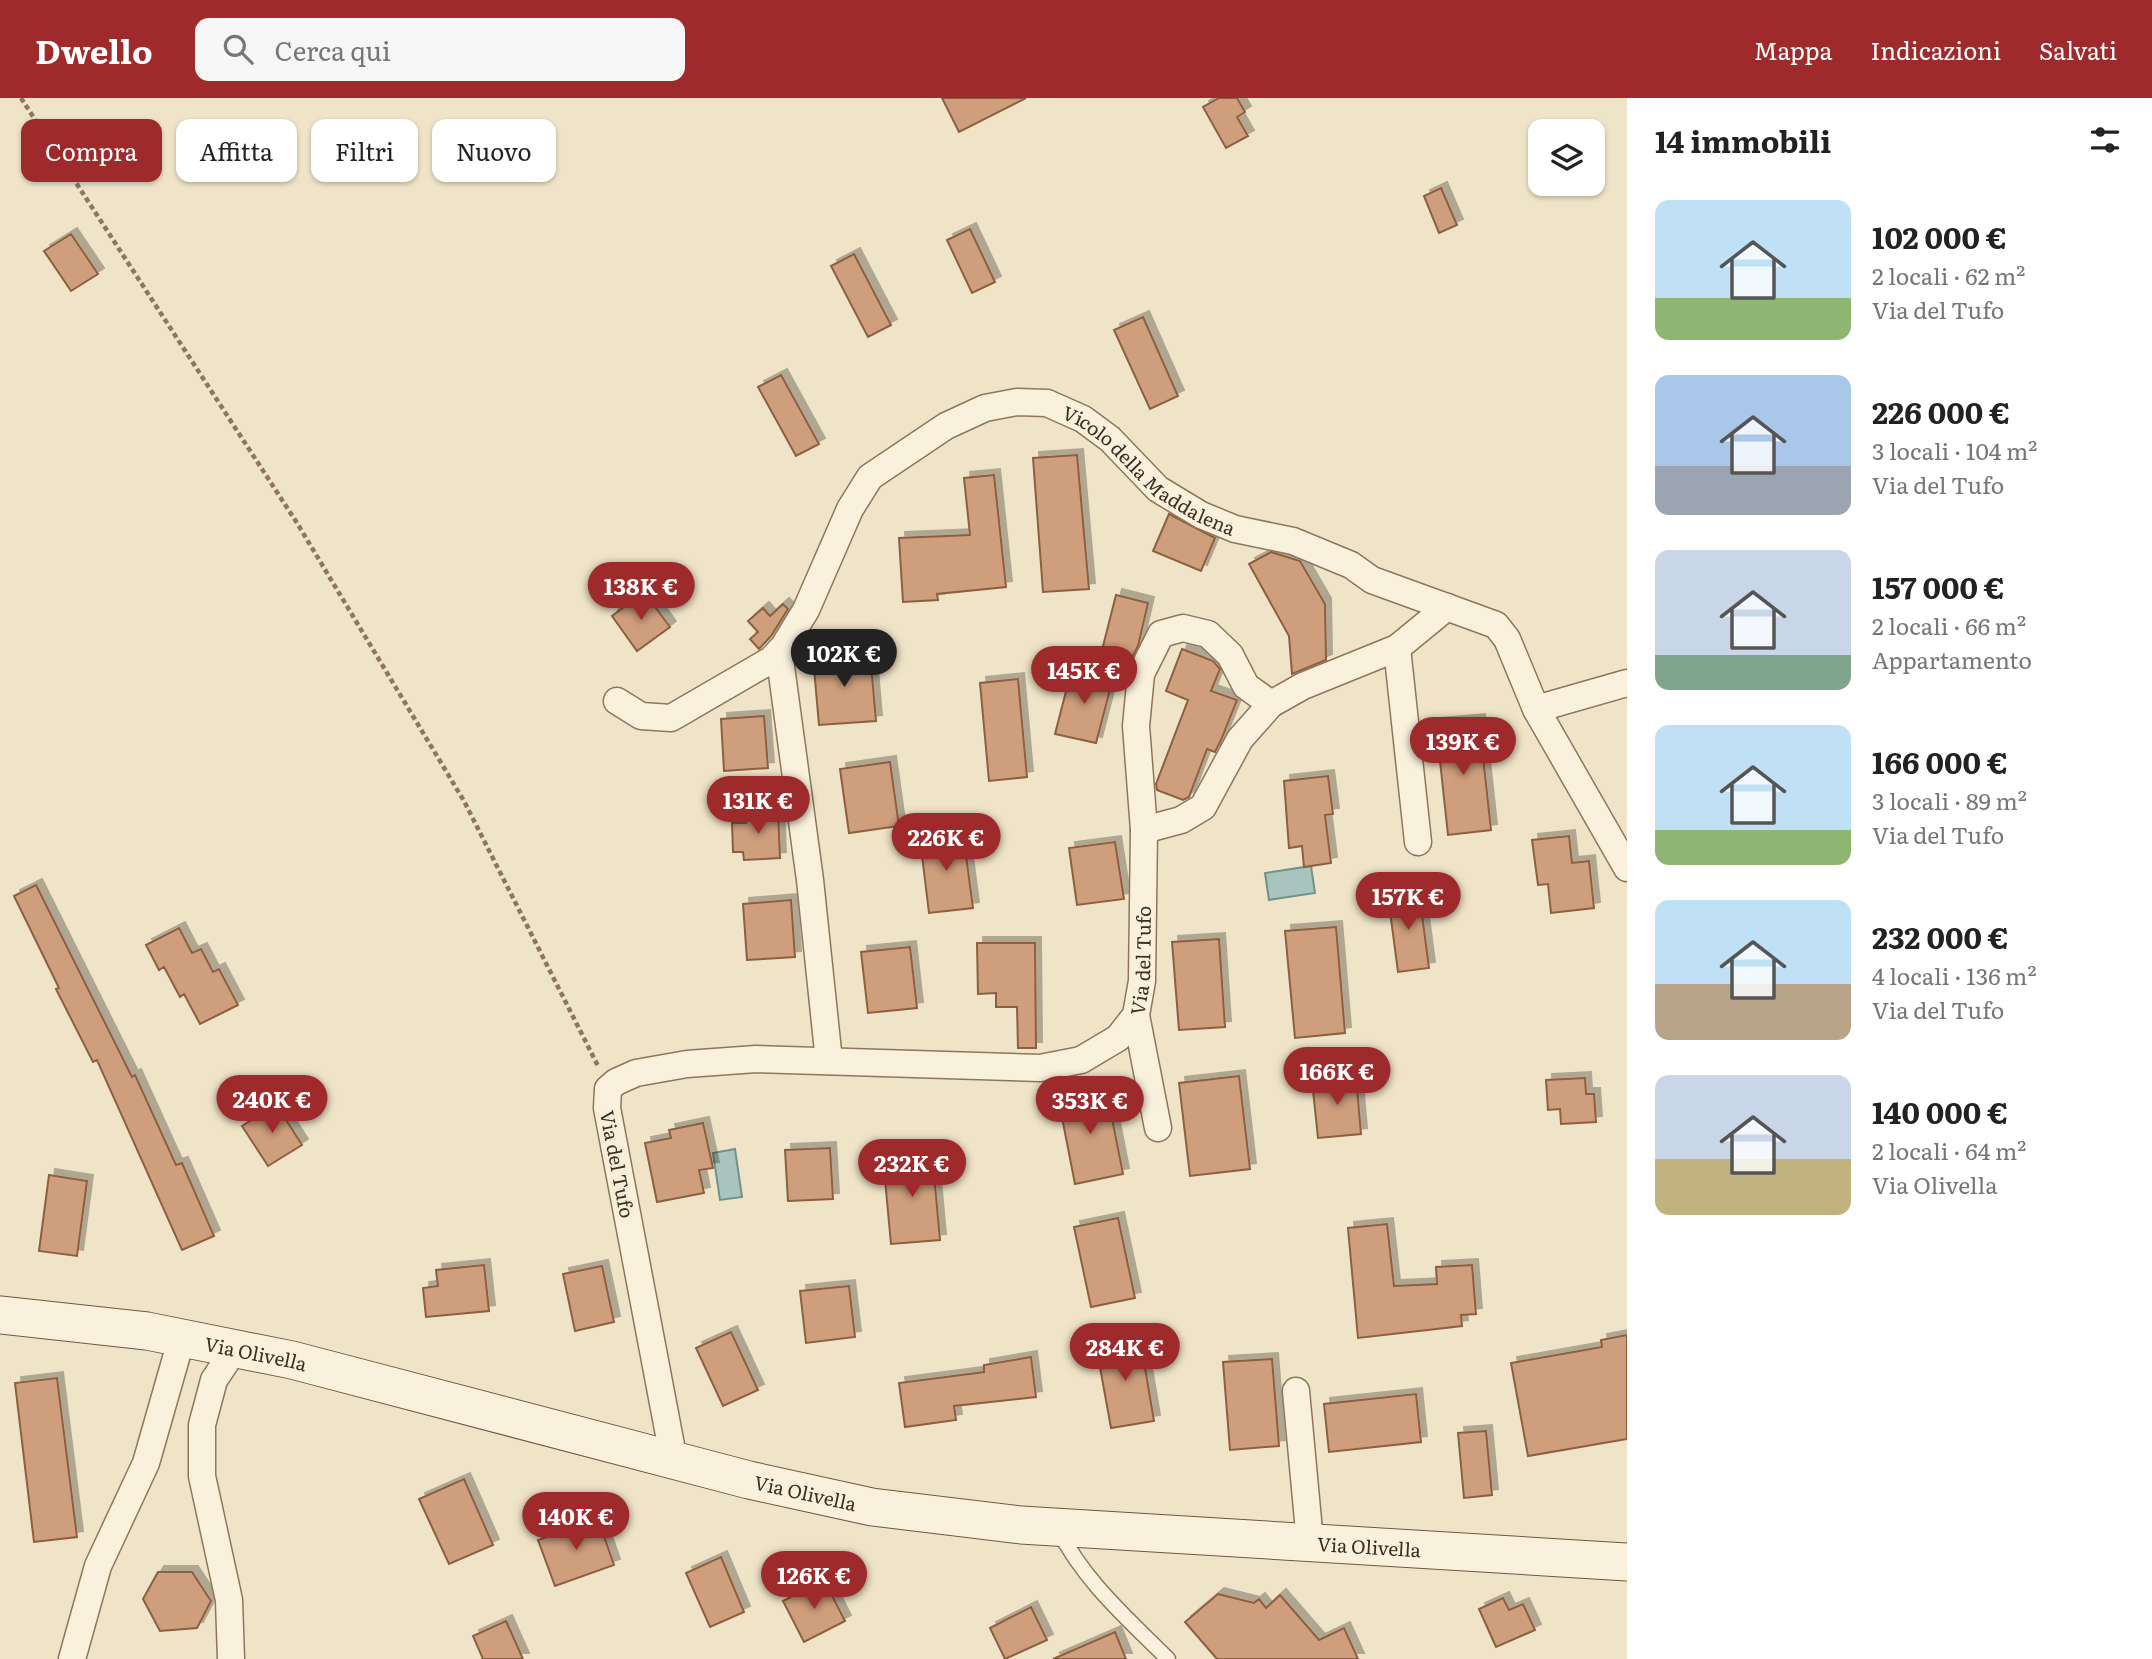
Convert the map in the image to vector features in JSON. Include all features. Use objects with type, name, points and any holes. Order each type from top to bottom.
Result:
[{"type":"main road","name":"Via Olivella","points":[[0,1315],[182,1337],[236,1348],[843,1502],[958,1519],[1057,1528],[1627,1562]]},
{"type":"street","name":"Vicolo della Maddalena","points":[[617,701],[641,716],[671,718],[762,666],[779,652],[806,610],[850,509],[870,477],[930,435],[979,410],[1027,401],[1047,403],[1083,419],[1110,439],[1158,489],[1201,515],[1235,529],[1293,541],[1351,565],[1372,580],[1496,625],[1507,639],[1536,709],[1627,868]]},
{"type":"street","points":[[1144,830],[1181,820],[1203,807],[1240,739],[1271,704],[1303,686],[1397,648],[1447,607]]},
{"type":"street","name":"Via del Tufo","points":[[674,1461],[607,1108],[608,1089],[626,1076],[687,1064],[756,1059],[1050,1067],[1081,1060],[1100,1052],[1125,1031],[1136,1015],[1142,981],[1144,830],[1136,726],[1141,674],[1161,634],[1183,628],[1208,634],[1230,655],[1246,686],[1271,704]]},
{"type":"street","points":[[1397,648],[1418,842]]},
{"type":"street","points":[[779,652],[810,880],[829,1060]]},
{"type":"street","points":[[1536,709],[1627,683]]},
{"type":"street","points":[[1136,1015],[1158,1128]]},
{"type":"street","points":[[72,1659],[98,1566],[146,1463],[182,1337]]},
{"type":"street","points":[[231,1659],[229,1600],[202,1476],[202,1424],[214,1380],[236,1348]]},
{"type":"street","points":[[1296,1391],[1310,1542]]},
{"type":"lane","points":[[1057,1528],[1089,1579],[1168,1659]]},
{"type":"path","points":[[21,98],[297,523],[464,801],[587,1041],[608,1089]]},
{"type":"water","points":[[1311,866],[1315,893],[1269,900],[1265,873]]},
{"type":"water","points":[[735,1149],[742,1197],[720,1200],[713,1153]]},
{"type":"building","points":[[942,98],[1026,98],[959,132]]},
{"type":"building","points":[[1219,98],[1237,98],[1245,112],[1237,117],[1248,136],[1226,148],[1203,107]]},
{"type":"building","points":[[1441,188],[1457,225],[1439,233],[1424,196]]},
{"type":"building","points":[[970,229],[995,282],[972,293],[947,240]]},
{"type":"building","points":[[71,234],[98,274],[71,291],[44,251]]},
{"type":"building","points":[[854,254],[891,325],[868,337],[831,266]]},
{"type":"building","points":[[1143,317],[1178,396],[1150,409],[1114,330]]},
{"type":"building","points":[[781,375],[819,444],[796,456],[758,387]]},
{"type":"building","points":[[1077,455],[1089,589],[1043,592],[1033,458]]},
{"type":"building","points":[[994,475],[1006,587],[937,594],[938,600],[903,602],[899,538],[970,535],[964,478]]},
{"type":"building","points":[[1169,514],[1215,538],[1201,571],[1153,551]]},
{"type":"building","points":[[1271,552],[1300,561],[1325,604],[1326,660],[1292,674],[1289,636],[1249,564]]},
{"type":"building","points":[[644,592],[670,627],[637,651],[612,616]]},
{"type":"building","points":[[1116,595],[1148,603],[1138,646],[1130,661],[1101,654]]},
{"type":"building","points":[[783,604],[788,609],[759,649],[750,639],[758,632],[748,621],[763,608],[770,616]]},
{"type":"building","points":[[1182,649],[1213,661],[1220,669],[1211,691],[1237,700],[1215,752],[1207,749],[1189,797],[1183,800],[1157,790],[1156,784],[1188,700],[1166,691]]},
{"type":"building","points":[[870,653],[876,721],[819,725],[813,657]]},
{"type":"building","points":[[1072,668],[1113,678],[1096,743],[1055,734]]},
{"type":"building","points":[[1018,679],[1027,777],[989,781],[980,683]]},
{"type":"building","points":[[764,716],[768,768],[724,771],[721,719]]},
{"type":"building","points":[[1479,720],[1491,830],[1448,835],[1436,724]]},
{"type":"building","points":[[890,762],[899,826],[849,833],[840,769]]},
{"type":"building","points":[[1328,776],[1333,814],[1325,815],[1331,863],[1304,867],[1302,846],[1289,848],[1284,781]]},
{"type":"building","points":[[745,811],[778,811],[780,858],[744,860],[743,852],[733,852],[732,823],[746,823]]},
{"type":"building","points":[[963,833],[973,908],[929,913],[920,839]]},
{"type":"building","points":[[1569,836],[1572,863],[1589,861],[1594,908],[1551,913],[1548,884],[1538,885],[1532,840]]},
{"type":"building","points":[[1115,842],[1124,899],[1077,905],[1069,848]]},
{"type":"building","points":[[36,885],[132,1077],[135,1075],[176,1165],[182,1163],[214,1236],[182,1250],[97,1060],[93,1062],[56,989],[59,988],[14,896]]},
{"type":"building","points":[[1419,892],[1429,968],[1398,972],[1388,896]]},
{"type":"building","points":[[791,900],[795,957],[747,960],[743,904]]},
{"type":"building","points":[[1336,927],[1345,1033],[1295,1038],[1285,931]]},
{"type":"building","points":[[179,928],[192,953],[201,949],[213,972],[219,969],[238,1005],[200,1024],[184,994],[180,997],[164,967],[159,970],[146,945]]},
{"type":"building","points":[[1219,939],[1225,1027],[1179,1030],[1172,942]]},
{"type":"building","points":[[977,943],[1035,943],[1036,1048],[1018,1048],[1017,1007],[996,1007],[996,993],[978,994]]},
{"type":"building","points":[[910,947],[917,1008],[868,1013],[861,952]]},
{"type":"building","points":[[1239,1076],[1250,1169],[1190,1176],[1179,1083]]},
{"type":"building","points":[[1356,1077],[1361,1134],[1318,1138],[1312,1081]]},
{"type":"building","points":[[1585,1078],[1586,1094],[1594,1094],[1596,1122],[1561,1124],[1560,1109],[1548,1110],[1546,1080]]},
{"type":"building","points":[[1106,1088],[1123,1174],[1075,1184],[1058,1097]]},
{"type":"building","points":[[276,1104],[302,1145],[268,1166],[242,1126]]},
{"type":"building","points":[[703,1123],[713,1168],[699,1170],[704,1193],[657,1202],[645,1143],[671,1138],[669,1130]]},
{"type":"building","points":[[830,1148],[833,1199],[788,1201],[785,1150]]},
{"type":"building","points":[[932,1153],[940,1240],[891,1244],[883,1158]]},
{"type":"building","points":[[49,1175],[87,1181],[77,1256],[39,1251]]},
{"type":"building","points":[[1118,1218],[1135,1298],[1091,1307],[1074,1227]]},
{"type":"building","points":[[1387,1224],[1394,1286],[1437,1284],[1436,1267],[1472,1265],[1476,1314],[1461,1315],[1462,1326],[1358,1338],[1348,1228]]},
{"type":"building","points":[[484,1265],[489,1311],[426,1317],[423,1288],[438,1286],[436,1270]]},
{"type":"building","points":[[602,1266],[614,1322],[575,1331],[563,1274]]},
{"type":"building","points":[[849,1286],[855,1337],[806,1343],[800,1291]]},
{"type":"building","points":[[731,1332],[758,1390],[723,1406],[696,1348]]},
{"type":"building","points":[[1627,1335],[1627,1439],[1528,1456],[1511,1363],[1602,1347],[1601,1340]]},
{"type":"building","points":[[1140,1338],[1154,1421],[1111,1428],[1096,1345]]},
{"type":"building","points":[[1031,1357],[1036,1397],[954,1406],[956,1420],[905,1427],[899,1383],[984,1372],[984,1365]]},
{"type":"building","points":[[1272,1359],[1279,1446],[1230,1450],[1223,1362]]},
{"type":"building","points":[[57,1378],[77,1537],[34,1542],[15,1383]]},
{"type":"building","points":[[1416,1394],[1421,1442],[1329,1452],[1324,1404]]},
{"type":"building","points":[[1486,1431],[1492,1495],[1464,1498],[1458,1433]]},
{"type":"building","points":[[464,1479],[493,1545],[449,1564],[419,1499]]},
{"type":"building","points":[[598,1519],[614,1565],[555,1586],[538,1540]]},
{"type":"building","points":[[721,1557],[744,1612],[710,1627],[686,1573]]},
{"type":"building","points":[[158,1572],[192,1572],[211,1601],[197,1628],[160,1631],[143,1599]]},
{"type":"building","points":[[824,1580],[845,1621],[804,1642],[783,1601]]},
{"type":"building","points":[[1218,1594],[1254,1603],[1259,1599],[1266,1608],[1280,1595],[1319,1640],[1344,1628],[1358,1659],[1217,1659],[1185,1622]]},
{"type":"building","points":[[1503,1598],[1509,1610],[1523,1604],[1535,1630],[1496,1647],[1479,1609]]},
{"type":"building","points":[[1031,1607],[1047,1640],[1005,1659],[990,1628]]},
{"type":"building","points":[[506,1621],[523,1659],[483,1659],[473,1636]]},
{"type":"building","points":[[1115,1632],[1126,1659],[1053,1659]]}]
